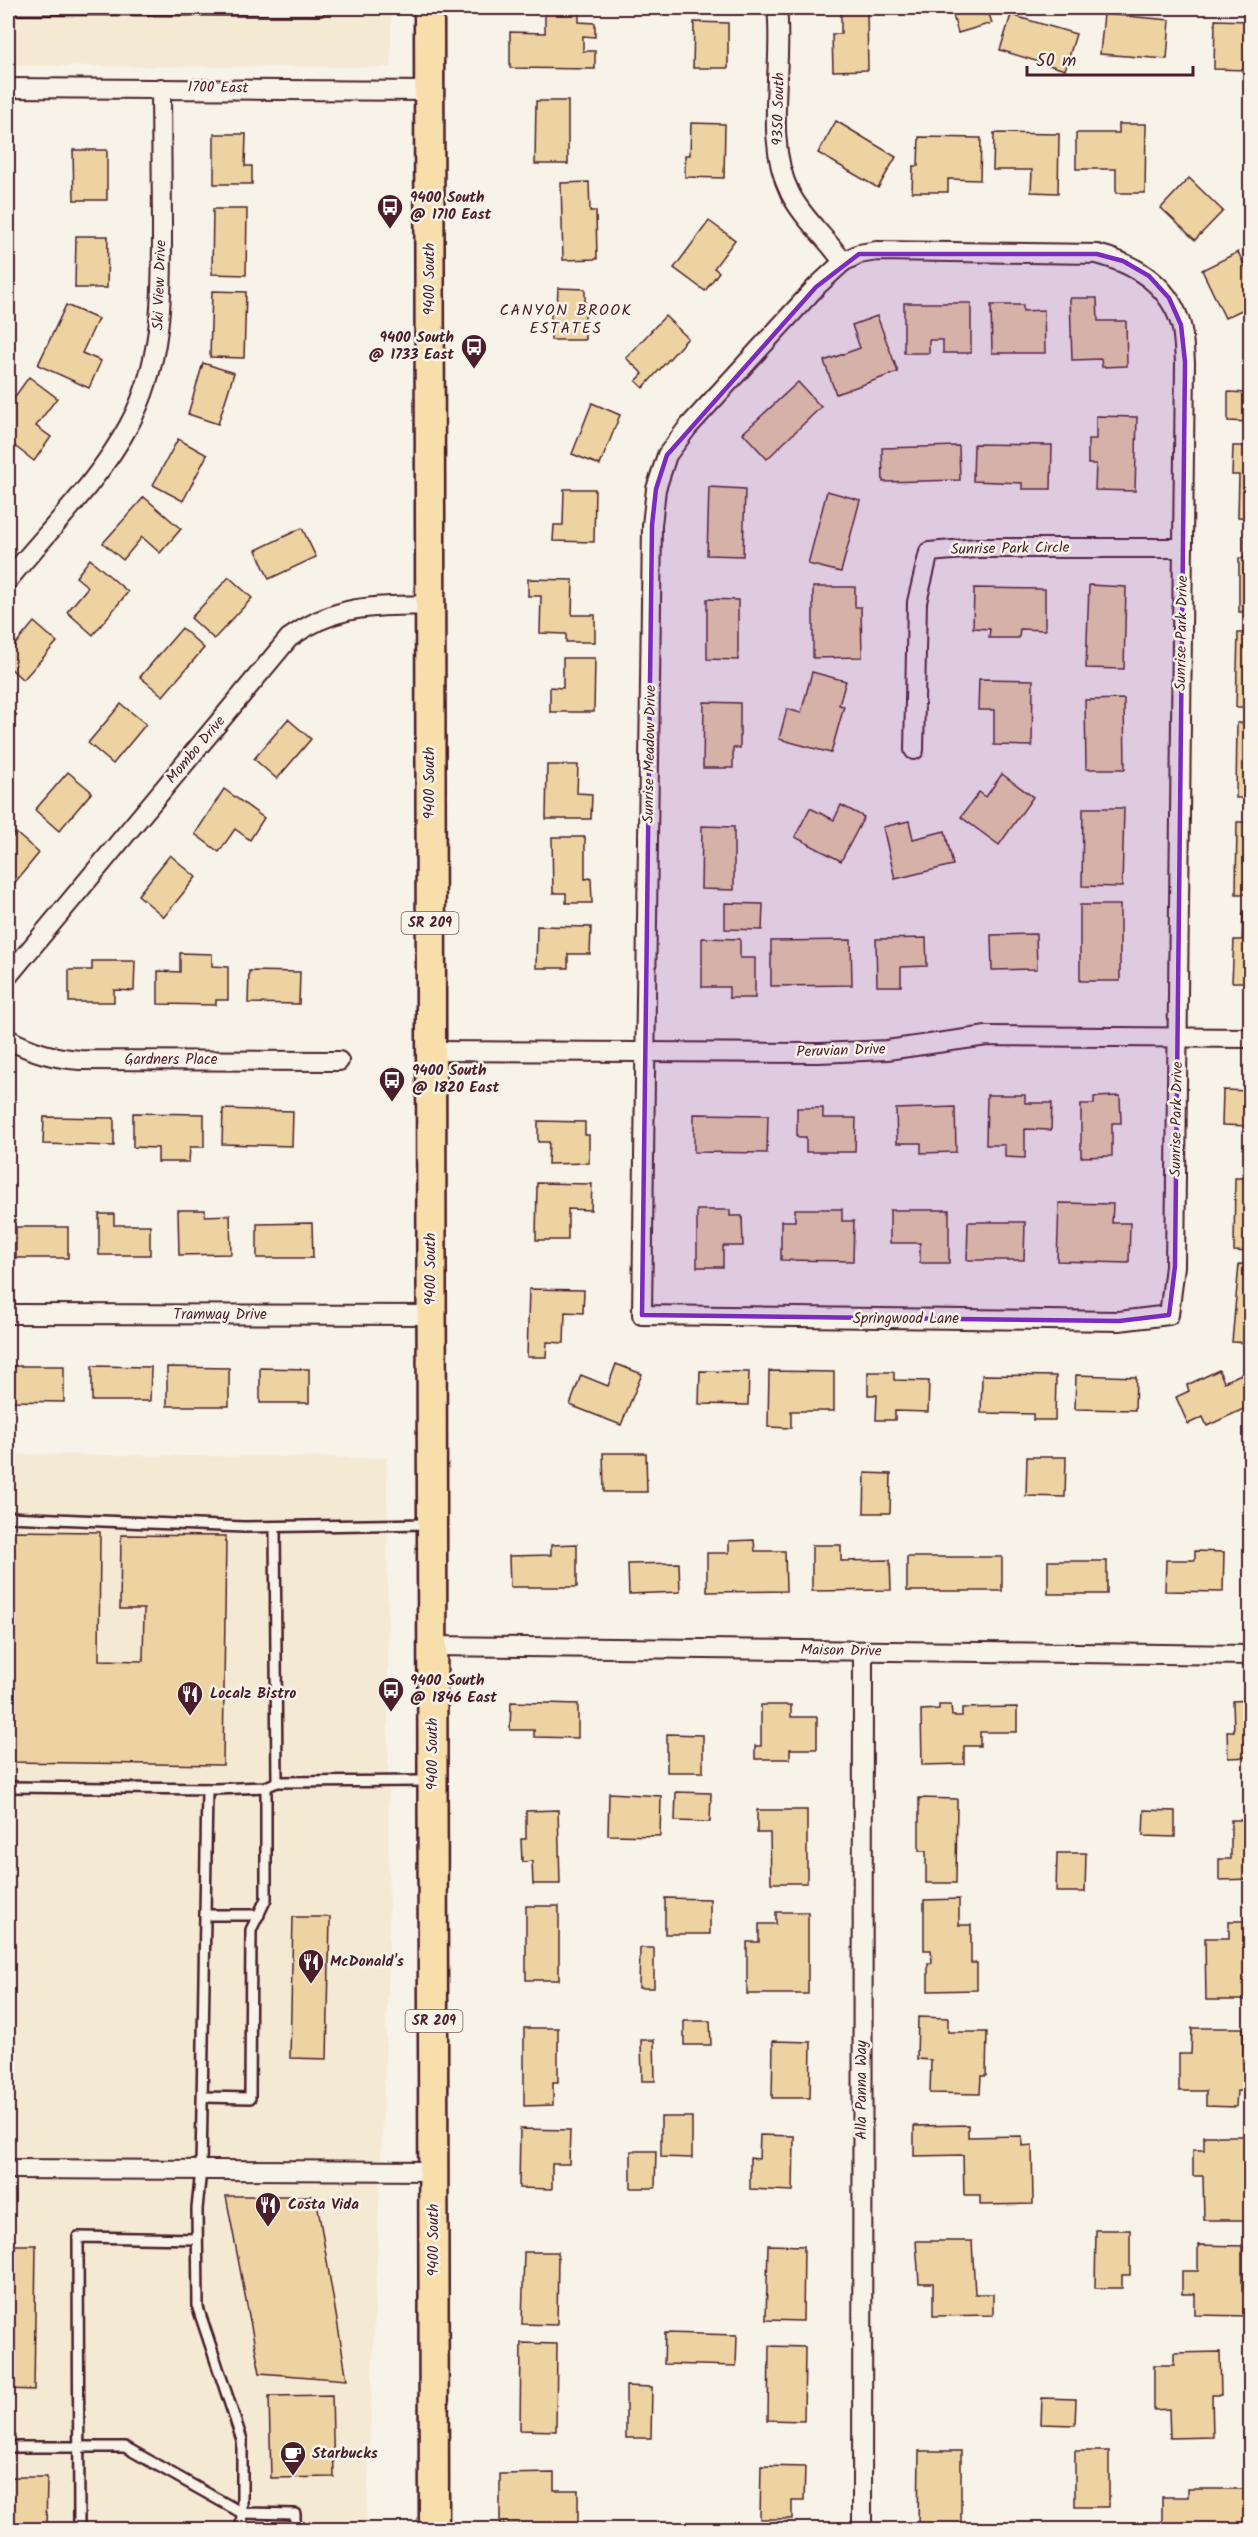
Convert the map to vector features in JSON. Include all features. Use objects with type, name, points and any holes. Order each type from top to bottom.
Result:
[{"type":"main road","name":"9400 South","points":[[429,8],[434,2529]]},
{"type":"street","name":"9350 South","points":[[777,8],[780,58],[777,138],[779,165],[791,194],[843,262]]},
{"type":"street","name":"1700 East","points":[[8,88],[429,91]]},
{"type":"street","name":"Ski View Drive","points":[[8,580],[105,463],[130,425],[147,383],[158,340],[162,296],[161,88]]},
{"type":"street","name":"Sunrise Park Drive","points":[[843,262],[859,254],[877,251],[1097,254],[1124,261],[1149,276],[1169,298],[1181,325],[1185,362],[1178,1038],[1175,1266],[1169,1315]]},
{"type":"street","name":"Sunrise Meadow Drive","points":[[642,1315],[652,525],[656,489],[667,455],[688,428],[816,287],[843,262]]},
{"type":"street","name":"Sunrise Park Circle","points":[[914,750],[917,602],[928,552],[977,548],[1183,548]]},
{"type":"street","name":"Mombo Drive","points":[[8,976],[289,638],[330,614],[351,608],[430,606]]},
{"type":"street","name":"Peruvian Drive","points":[[430,1051],[853,1053],[1010,1036],[1251,1038]]},
{"type":"street","name":"Gardners Place","points":[[8,1039],[30,1051],[53,1058],[80,1060],[339,1061]]},
{"type":"street","name":"Tramway Drive","points":[[8,1314],[432,1315]]},
{"type":"street","name":"Springwood Lane","points":[[642,1315],[1119,1321],[1169,1315]]},
{"type":"street","name":"Maison Drive","points":[[432,1646],[1251,1655]]},
{"type":"street","name":"Alla Panna Way","points":[[862,2529],[863,1651]]},
{"type":"street","points":[[8,2169],[434,2170]]},
{"type":"lane","points":[[8,9],[320,10],[322,8]]},
{"type":"lane","points":[[8,1517],[275,1527],[431,1524]]},
{"type":"lane","points":[[275,1527],[277,1782]]},
{"type":"lane","points":[[8,1787],[207,1789],[266,1787],[277,1782],[433,1781]]},
{"type":"lane","points":[[202,2097],[250,2098],[251,1930],[266,1899],[266,1787]]},
{"type":"lane","points":[[207,1789],[201,2170],[197,2239],[198,2308],[207,2342],[235,2414],[242,2440],[241,2529]]},
{"type":"lane","points":[[205,1915],[258,1915]]},
{"type":"lane","points":[[79,2529],[76,2447],[78,2237],[197,2239]]},
{"type":"lane","points":[[8,2447],[125,2447],[242,2513],[295,2514],[295,2529]]},
{"type":"highlighted area","points":[[859,254],[1097,254],[1123,261],[1149,276],[1169,298],[1181,325],[1185,362],[1175,1266],[1169,1315],[1119,1321],[642,1315],[652,525],[656,489],[667,455],[816,287]]},
{"type":"shaded area","points":[[8,8],[391,8],[391,67],[8,66]]},
{"type":"shaded area","points":[[8,1454],[387,1458],[389,1961],[366,2529],[8,2530]]},
{"type":"building","points":[[545,8],[579,9],[579,22],[595,23],[595,37],[583,36],[583,51],[595,51],[595,69],[510,68],[510,32],[545,33]]},
{"type":"building","points":[[951,8],[987,8],[992,23],[958,33]]},
{"type":"building","points":[[841,12],[867,12],[868,70],[833,71],[832,34],[841,34]]},
{"type":"building","points":[[1104,14],[1170,20],[1167,59],[1100,54]]},
{"type":"building","points":[[1011,15],[1076,34],[1065,70],[1000,50]]},
{"type":"building","points":[[1215,20],[1248,21],[1246,70],[1214,69]]},
{"type":"building","points":[[694,22],[728,23],[728,68],[693,68]]},
{"type":"building","points":[[536,101],[568,101],[568,164],[535,164]]},
{"type":"building","points":[[836,121],[896,157],[878,188],[818,153]]},
{"type":"building","points":[[691,123],[725,124],[724,178],[685,177],[685,155],[690,155]]},
{"type":"building","points":[[1119,124],[1146,124],[1145,193],[1116,193],[1116,169],[1076,169],[1076,133],[1119,133]]},
{"type":"building","points":[[994,133],[1059,134],[1058,193],[1031,192],[1032,170],[993,170]]},
{"type":"building","points":[[214,134],[246,134],[245,166],[252,166],[252,184],[214,184]]},
{"type":"building","points":[[919,137],[981,138],[980,180],[948,179],[948,192],[912,192],[913,166],[918,166]]},
{"type":"building","points":[[73,150],[107,150],[107,200],[74,200]]},
{"type":"building","points":[[1189,178],[1223,211],[1195,240],[1161,208]]},
{"type":"building","points":[[589,182],[590,211],[596,211],[597,259],[563,260],[561,183]]},
{"type":"building","points":[[213,209],[247,209],[246,275],[212,274]]},
{"type":"building","points":[[709,221],[735,240],[714,268],[719,272],[705,291],[674,268]]},
{"type":"building","points":[[76,236],[108,236],[107,288],[75,288]]},
{"type":"building","points":[[1238,252],[1250,277],[1250,306],[1225,318],[1202,270]]},
{"type":"building","points":[[558,288],[585,289],[585,340],[551,340],[551,308],[557,308]]},
{"type":"building","points":[[212,291],[246,292],[244,358],[210,357]]},
{"type":"building","points":[[1070,298],[1097,298],[1098,321],[1126,321],[1127,366],[1102,367],[1101,359],[1072,360]]},
{"type":"building","points":[[904,303],[971,303],[971,353],[943,353],[943,340],[929,340],[929,353],[904,353]]},
{"type":"building","points":[[66,305],[98,319],[82,353],[101,361],[89,388],[38,365]]},
{"type":"building","points":[[991,305],[1023,305],[1023,311],[1044,310],[1045,353],[992,353]]},
{"type":"building","points":[[665,316],[688,338],[643,388],[636,381],[643,374],[626,358]]},
{"type":"building","points":[[877,316],[898,372],[836,394],[824,361],[860,348],[852,325]]},
{"type":"building","points":[[1249,344],[1250,422],[1228,421],[1228,392],[1248,393]]},
{"type":"building","points":[[203,363],[234,373],[218,424],[188,414]]},
{"type":"building","points":[[29,377],[57,398],[36,426],[51,437],[34,461],[8,441],[8,406]]},
{"type":"building","points":[[798,382],[821,407],[767,459],[743,433]]},
{"type":"building","points":[[592,403],[620,415],[600,465],[572,454]]},
{"type":"building","points":[[1096,416],[1137,417],[1135,491],[1095,490],[1096,464],[1088,464],[1088,439],[1096,439]]},
{"type":"building","points":[[178,439],[207,455],[183,501],[153,485]]},
{"type":"building","points":[[974,444],[1052,445],[1051,489],[1022,489],[1022,483],[973,481]]},
{"type":"building","points":[[959,446],[960,480],[883,482],[882,448]]},
{"type":"building","points":[[1233,446],[1250,446],[1250,518],[1238,517],[1239,475],[1232,475]]},
{"type":"building","points":[[709,487],[745,489],[743,556],[707,555]]},
{"type":"building","points":[[564,489],[595,489],[594,542],[553,541],[554,525],[563,525]]},
{"type":"building","points":[[827,491],[860,500],[841,572],[808,564]]},
{"type":"building","points":[[144,497],[181,529],[160,553],[142,537],[123,560],[103,543]]},
{"type":"building","points":[[302,528],[316,557],[269,579],[256,550]]},
{"type":"building","points":[[1245,535],[1250,535],[1250,612],[1239,612],[1239,558],[1245,558]]},
{"type":"building","points":[[90,559],[128,592],[93,635],[67,612],[88,587],[76,577]]},
{"type":"building","points":[[229,577],[252,598],[214,639],[191,618]]},
{"type":"building","points":[[528,579],[573,580],[572,615],[595,615],[595,642],[566,642],[566,634],[540,633],[541,596],[528,596]]},
{"type":"building","points":[[1089,585],[1126,587],[1124,669],[1086,668]]},
{"type":"building","points":[[813,587],[855,587],[855,607],[861,607],[862,657],[813,658]]},
{"type":"building","points":[[974,588],[1045,589],[1045,630],[1020,629],[1019,638],[989,638],[990,629],[973,628]]},
{"type":"building","points":[[707,599],[738,600],[738,660],[707,659]]},
{"type":"building","points":[[34,622],[57,642],[23,680],[8,666],[8,653]]},
{"type":"building","points":[[182,628],[204,648],[163,696],[140,677]]},
{"type":"building","points":[[1238,633],[1250,633],[1250,707],[1236,707]]},
{"type":"building","points":[[563,658],[595,658],[594,712],[550,712],[550,687],[563,688]]},
{"type":"building","points":[[812,672],[846,681],[839,705],[844,706],[831,753],[779,739],[787,709],[801,713]]},
{"type":"building","points":[[979,679],[1033,680],[1032,746],[994,745],[994,710],[978,710]]},
{"type":"building","points":[[1124,699],[1125,769],[1086,769],[1085,700]]},
{"type":"building","points":[[704,702],[740,703],[740,748],[733,748],[733,768],[703,768]]},
{"type":"building","points":[[121,704],[146,724],[113,764],[88,743]]},
{"type":"building","points":[[8,707],[17,715],[8,726]]},
{"type":"building","points":[[288,719],[311,739],[277,779],[254,759]]},
{"type":"building","points":[[1237,723],[1250,723],[1250,798],[1236,798]]},
{"type":"building","points":[[547,765],[578,765],[577,793],[592,794],[591,819],[546,819]]},
{"type":"building","points":[[68,772],[92,792],[59,831],[35,810]]},
{"type":"building","points":[[1002,774],[1033,797],[999,845],[961,817],[979,792],[986,797]]},
{"type":"building","points":[[224,789],[264,818],[250,840],[235,829],[219,852],[195,834]]},
{"type":"building","points":[[841,805],[864,817],[841,861],[795,837],[810,808],[834,820]]},
{"type":"building","points":[[1083,808],[1124,808],[1122,887],[1082,886]]},
{"type":"building","points":[[909,821],[913,839],[945,831],[953,865],[895,879],[883,827]]},
{"type":"building","points":[[1237,822],[1250,822],[1250,894],[1236,894]]},
{"type":"building","points":[[702,826],[734,827],[734,890],[701,889]]},
{"type":"building","points":[[16,833],[39,853],[8,891],[8,843]]},
{"type":"building","points":[[552,837],[585,837],[585,879],[591,878],[592,903],[566,903],[566,893],[553,893]]},
{"type":"building","points":[[170,855],[196,877],[164,917],[138,895]]},
{"type":"building","points":[[725,903],[763,904],[762,930],[725,929]]},
{"type":"building","points":[[1080,905],[1120,905],[1120,981],[1080,981]]},
{"type":"building","points":[[1243,913],[1250,913],[1250,982],[1232,982],[1234,940],[1242,940]]},
{"type":"building","points":[[537,926],[591,927],[590,954],[568,954],[568,968],[536,968]]},
{"type":"building","points":[[1036,934],[1037,969],[992,970],[991,935]]},
{"type":"building","points":[[702,938],[740,939],[740,958],[755,958],[755,998],[729,998],[729,987],[702,987]]},
{"type":"building","points":[[926,938],[927,966],[901,967],[901,986],[877,986],[876,939]]},
{"type":"building","points":[[851,940],[852,985],[771,986],[771,941]]},
{"type":"building","points":[[180,953],[212,954],[212,966],[228,967],[228,1000],[216,1000],[216,1005],[158,1004],[158,971],[180,972]]},
{"type":"building","points":[[92,961],[135,961],[134,991],[114,990],[114,1002],[69,1002],[69,970],[92,970]]},
{"type":"building","points":[[249,971],[300,972],[299,1004],[248,1003]]},
{"type":"building","points":[[1223,1090],[1250,1091],[1250,1126],[1222,1125]]},
{"type":"building","points":[[987,1095],[1025,1095],[1025,1103],[1052,1103],[1051,1130],[1025,1129],[1025,1158],[1005,1157],[1005,1145],[986,1145]]},
{"type":"building","points":[[1120,1096],[1121,1123],[1112,1123],[1112,1156],[1081,1157],[1081,1104],[1094,1104],[1094,1097]]},
{"type":"building","points":[[955,1107],[956,1152],[921,1153],[921,1143],[897,1143],[896,1109]]},
{"type":"building","points":[[797,1108],[823,1108],[823,1118],[856,1118],[855,1152],[806,1152],[806,1137],[797,1137]]},
{"type":"building","points":[[223,1109],[293,1111],[292,1146],[222,1144]]},
{"type":"building","points":[[133,1113],[204,1114],[204,1147],[190,1147],[189,1162],[158,1162],[158,1148],[133,1147]]},
{"type":"building","points":[[694,1114],[768,1115],[767,1153],[694,1152]]},
{"type":"building","points":[[44,1117],[114,1118],[114,1146],[43,1144]]},
{"type":"building","points":[[538,1121],[585,1122],[585,1135],[589,1135],[589,1163],[548,1164],[549,1142],[538,1142]]},
{"type":"building","points":[[1235,1178],[1250,1178],[1250,1252],[1234,1251]]},
{"type":"building","points":[[537,1183],[592,1184],[591,1210],[568,1209],[568,1240],[536,1240]]},
{"type":"building","points":[[1059,1203],[1113,1204],[1112,1223],[1130,1223],[1129,1263],[1057,1261]]},
{"type":"building","points":[[795,1209],[842,1209],[842,1221],[854,1221],[853,1261],[781,1260],[781,1221],[795,1221]]},
{"type":"building","points":[[178,1210],[205,1210],[205,1216],[230,1215],[231,1254],[179,1255]]},
{"type":"building","points":[[697,1210],[730,1210],[730,1216],[742,1216],[743,1246],[723,1246],[723,1267],[697,1267]]},
{"type":"building","points":[[890,1210],[949,1210],[949,1263],[920,1263],[920,1243],[890,1243]]},
{"type":"building","points":[[99,1214],[114,1214],[114,1225],[150,1225],[150,1255],[99,1255]]},
{"type":"building","points":[[968,1222],[1025,1222],[1024,1260],[967,1260]]},
{"type":"building","points":[[312,1223],[313,1258],[257,1258],[257,1224]]},
{"type":"building","points":[[16,1227],[68,1227],[68,1258],[16,1258]]},
{"type":"building","points":[[1239,1264],[1250,1265],[1250,1343],[1232,1342]]},
{"type":"building","points":[[529,1289],[584,1290],[583,1313],[565,1312],[564,1343],[547,1342],[546,1357],[527,1357]]},
{"type":"building","points":[[616,1364],[642,1374],[621,1425],[570,1405],[581,1375],[608,1386]]},
{"type":"building","points":[[8,1366],[64,1366],[64,1402],[8,1401]]},
{"type":"building","points":[[92,1366],[151,1367],[150,1401],[92,1401]]},
{"type":"building","points":[[167,1367],[229,1368],[229,1406],[167,1406]]},
{"type":"building","points":[[260,1368],[309,1369],[309,1403],[260,1403]]},
{"type":"building","points":[[1219,1370],[1224,1382],[1241,1374],[1250,1394],[1250,1406],[1207,1426],[1203,1417],[1188,1424],[1176,1397],[1189,1391],[1187,1385]]},
{"type":"building","points":[[700,1371],[749,1372],[748,1405],[699,1404]]},
{"type":"building","points":[[769,1371],[834,1372],[834,1411],[791,1411],[791,1428],[768,1427]]},
{"type":"building","points":[[868,1372],[894,1372],[894,1380],[929,1381],[928,1412],[895,1411],[895,1420],[876,1420],[877,1395],[868,1395]]},
{"type":"building","points":[[982,1375],[1056,1376],[1055,1420],[1033,1420],[1033,1414],[981,1413]]},
{"type":"building","points":[[1076,1375],[1136,1377],[1135,1410],[1075,1409]]},
{"type":"building","points":[[603,1453],[646,1453],[647,1492],[604,1492]]},
{"type":"building","points":[[1027,1457],[1066,1457],[1065,1497],[1026,1496]]},
{"type":"building","points":[[865,1473],[891,1474],[890,1513],[864,1513]]},
{"type":"building","points":[[8,1531],[100,1532],[99,1660],[143,1661],[144,1609],[120,1609],[121,1535],[226,1536],[223,1765],[8,1762]]},
{"type":"building","points":[[754,1540],[755,1551],[785,1551],[786,1591],[707,1592],[707,1553],[729,1553],[729,1541]]},
{"type":"building","points":[[577,1544],[577,1587],[510,1587],[509,1556],[551,1555],[551,1545]]},
{"type":"building","points":[[812,1545],[841,1545],[841,1561],[890,1560],[891,1590],[812,1591]]},
{"type":"building","points":[[1195,1551],[1224,1552],[1223,1592],[1165,1591],[1166,1560],[1195,1560]]},
{"type":"building","points":[[907,1557],[1002,1557],[1002,1591],[907,1591]]},
{"type":"building","points":[[1048,1561],[1107,1561],[1107,1594],[1048,1594]]},
{"type":"building","points":[[679,1563],[680,1592],[629,1594],[628,1564]]},
{"type":"building","points":[[1250,1700],[1250,1757],[1228,1758],[1227,1731],[1234,1731],[1233,1701]]},
{"type":"building","points":[[511,1702],[578,1704],[578,1738],[534,1737],[534,1730],[510,1730]]},
{"type":"building","points":[[761,1705],[791,1705],[791,1717],[817,1717],[817,1749],[790,1749],[790,1759],[755,1759],[755,1746],[761,1746]]},
{"type":"building","points":[[939,1705],[951,1705],[952,1716],[962,1716],[962,1708],[1017,1707],[1017,1732],[980,1732],[980,1746],[964,1746],[964,1764],[922,1765],[921,1710],[939,1709]]},
{"type":"building","points":[[667,1734],[703,1735],[703,1772],[667,1772]]},
{"type":"building","points":[[676,1792],[711,1793],[710,1822],[675,1821]]},
{"type":"building","points":[[609,1793],[661,1796],[660,1836],[608,1835]]},
{"type":"building","points":[[919,1798],[957,1799],[956,1883],[926,1883],[926,1851],[919,1851]]},
{"type":"building","points":[[558,1810],[560,1884],[533,1884],[532,1861],[522,1862],[521,1839],[526,1839],[526,1811]]},
{"type":"building","points":[[757,1810],[807,1810],[807,1883],[771,1883],[770,1833],[757,1833]]},
{"type":"building","points":[[1144,1810],[1175,1811],[1175,1837],[1143,1836]]},
{"type":"building","points":[[1231,1820],[1250,1820],[1250,1879],[1219,1880],[1219,1859],[1231,1859]]},
{"type":"building","points":[[1057,1853],[1086,1853],[1085,1892],[1056,1892]]},
{"type":"building","points":[[665,1898],[710,1899],[710,1934],[665,1934]]},
{"type":"building","points":[[959,1899],[959,1925],[971,1925],[971,1963],[977,1963],[977,1990],[928,1991],[928,1963],[932,1963],[931,1950],[924,1950],[924,1900]]},
{"type":"building","points":[[526,1906],[559,1906],[559,1980],[526,1980]]},
{"type":"building","points":[[776,1912],[808,1912],[808,1994],[747,1994],[747,1942],[759,1942],[759,1924],[776,1924]]},
{"type":"building","points":[[293,1917],[330,1917],[327,2059],[290,2058]]},
{"type":"building","points":[[1229,1921],[1250,1921],[1247,2000],[1206,2000],[1205,1938],[1229,1938]]},
{"type":"building","points":[[640,1948],[654,1948],[654,1988],[639,1988]]},
{"type":"building","points":[[918,2017],[948,2018],[948,2032],[987,2032],[986,2076],[981,2076],[980,2094],[930,2093],[931,2060],[917,2059]]},
{"type":"building","points":[[684,2021],[710,2021],[711,2045],[684,2045]]},
{"type":"building","points":[[524,2028],[558,2028],[558,2082],[553,2082],[553,2105],[524,2106]]},
{"type":"building","points":[[1192,2028],[1243,2028],[1243,2063],[1250,2063],[1250,2091],[1237,2091],[1236,2107],[1206,2106],[1206,2091],[1179,2091],[1179,2054],[1191,2054]]},
{"type":"building","points":[[641,2040],[654,2040],[655,2081],[642,2081]]},
{"type":"building","points":[[773,2041],[811,2042],[810,2098],[772,2098]]},
{"type":"building","points":[[661,2117],[692,2117],[692,2158],[661,2157]]},
{"type":"building","points":[[968,2125],[968,2137],[1022,2136],[1022,2146],[1032,2145],[1033,2204],[980,2205],[980,2195],[964,2195],[963,2155],[914,2156],[914,2126]]},
{"type":"building","points":[[520,2129],[570,2130],[569,2164],[552,2164],[552,2189],[519,2188]]},
{"type":"building","points":[[760,2135],[794,2136],[793,2191],[750,2189],[750,2158],[759,2159]]},
{"type":"building","points":[[1204,2136],[1250,2136],[1250,2176],[1246,2176],[1246,2220],[1204,2220],[1203,2176],[1193,2176],[1193,2150],[1204,2150]]},
{"type":"building","points":[[631,2151],[656,2151],[655,2188],[631,2188]]},
{"type":"building","points":[[226,2196],[316,2196],[347,2380],[260,2373]]},
{"type":"building","points":[[1096,2230],[1130,2230],[1130,2275],[1122,2275],[1122,2288],[1095,2288]]},
{"type":"building","points":[[916,2241],[972,2241],[975,2294],[993,2294],[993,2315],[933,2316],[933,2283],[919,2283]]},
{"type":"building","points":[[8,2245],[36,2245],[34,2390],[8,2389]]},
{"type":"building","points":[[768,2245],[804,2246],[803,2321],[766,2320]]},
{"type":"building","points":[[1198,2245],[1242,2246],[1242,2291],[1250,2291],[1250,2316],[1195,2315],[1195,2294],[1182,2294],[1182,2271],[1198,2271]]},
{"type":"building","points":[[524,2252],[558,2252],[557,2325],[522,2324]]},
{"type":"building","points":[[665,2333],[737,2335],[736,2366],[664,2364]]},
{"type":"building","points":[[521,2343],[557,2344],[556,2431],[520,2430]]},
{"type":"building","points":[[769,2346],[805,2347],[804,2421],[768,2420]]},
{"type":"building","points":[[1220,2352],[1221,2395],[1212,2395],[1213,2437],[1170,2438],[1169,2409],[1154,2410],[1154,2365],[1174,2365],[1174,2353]]},
{"type":"building","points":[[626,2386],[652,2387],[651,2438],[626,2438]]},
{"type":"building","points":[[332,2395],[334,2477],[271,2478],[269,2396]]},
{"type":"building","points":[[1042,2398],[1076,2399],[1075,2425],[1041,2424]]},
{"type":"building","points":[[919,2451],[961,2451],[961,2530],[918,2530]]},
{"type":"building","points":[[1075,2451],[1109,2451],[1109,2507],[1075,2507]]},
{"type":"building","points":[[761,2466],[805,2467],[804,2501],[792,2501],[792,2519],[760,2519]]},
{"type":"building","points":[[554,2473],[554,2490],[578,2490],[578,2524],[500,2525],[500,2474]]},
{"type":"building","points":[[8,2477],[47,2477],[46,2530],[8,2530]]},
{"type":"building","points":[[1188,2489],[1250,2489],[1250,2530],[1162,2529],[1162,2497],[1188,2497]]},
{"type":"place","name":"9400 South @ 1710 East","points":[[390,230]]},
{"type":"place","name":"9400 South @ 1733 East","points":[[474,370]]},
{"type":"place","name":"9400 South @ 1820 East","points":[[392,1103]]},
{"type":"place","name":"9400 South @ 1846 East","points":[[391,1713]]},
{"type":"place","name":"Localz Bistro","points":[[190,1717]]},
{"type":"place","name":"McDonald's","points":[[311,1985]]},
{"type":"place","name":"Costa Vida","points":[[268,2228]]},
{"type":"place","name":"Starbucks","points":[[293,2477]]},
{"type":"district","name":"CANYON BROOK ESTATES","points":[[566,319]]}]
